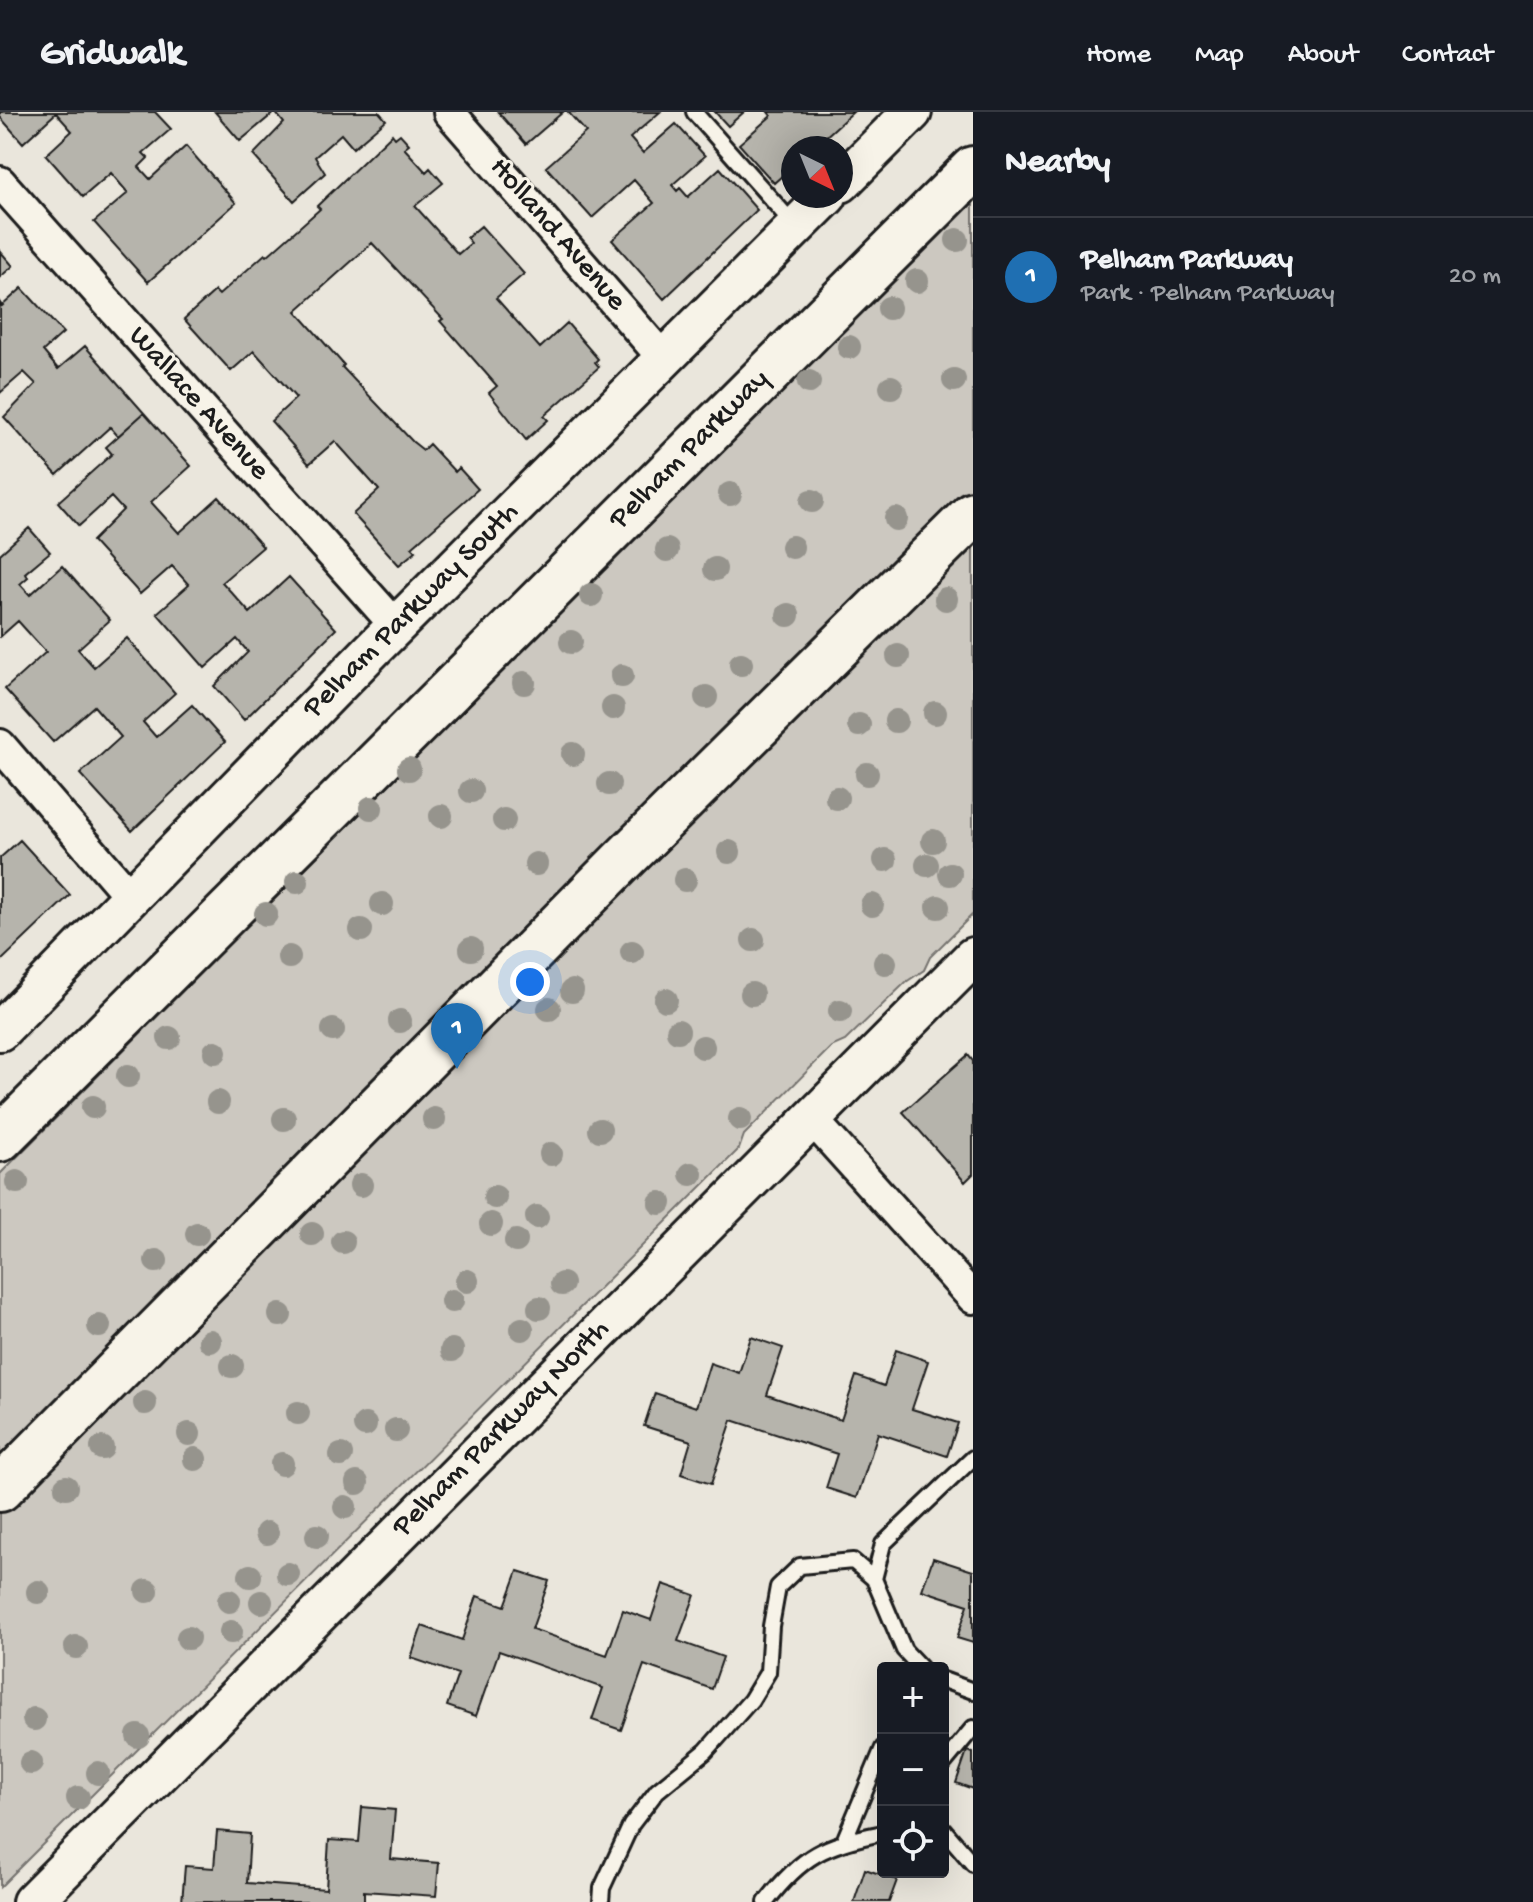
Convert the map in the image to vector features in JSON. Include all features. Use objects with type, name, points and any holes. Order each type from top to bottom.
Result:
[{"type":"main road","name":"Pelham Parkway","points":[[0,1139],[973,169]]},
{"type":"main road","points":[[0,1489],[610,873],[973,514]]},
{"type":"street","name":"Holland Avenue","points":[[449,112],[664,359]]},
{"type":"street","points":[[853,171],[912,112]]},
{"type":"street","name":"Wallace Avenue","points":[[0,182],[396,626]]},
{"type":"street","name":"Pelham Parkway South","points":[[0,1031],[396,626],[815,208]]},
{"type":"street","points":[[0,745],[130,896]]},
{"type":"street","name":"Pelham Parkway North","points":[[32,1902],[973,957]]},
{"type":"street","points":[[811,1118],[973,1298]]},
{"type":"lane","points":[[694,112],[796,227]]},
{"type":"lane","points":[[874,1579],[883,1544],[973,1458]]},
{"type":"lane","points":[[601,1902],[602,1888],[631,1825],[657,1791],[706,1751],[751,1700],[768,1672],[778,1587],[800,1566],[853,1561],[874,1579],[904,1650],[915,1662]]},
{"type":"lane","points":[[903,1662],[904,1650]]},
{"type":"lane","points":[[949,1682],[973,1691]]},
{"type":"lane","points":[[949,1757],[973,1728]]},
{"type":"lane","points":[[844,1841],[877,1762]]},
{"type":"lane","points":[[766,1902],[786,1875],[834,1843],[877,1834]]},
{"type":"lane","points":[[949,1836],[973,1864]]},
{"type":"shaded area","points":[[973,199],[973,914],[930,957],[924,970],[906,982],[845,1041],[831,1047],[744,1135],[739,1149],[0,1887],[0,1174]]},
{"type":"building","points":[[0,112],[155,112],[171,129],[143,153],[148,158],[139,167],[150,179],[186,146],[236,203],[148,282],[94,222],[128,193],[111,173],[83,197],[46,155],[72,131],[56,113],[23,143],[0,117]]},
{"type":"building","points":[[215,112],[275,112],[240,141]]},
{"type":"building","points":[[275,112],[379,112],[386,120],[353,148],[341,134],[315,157],[325,173],[294,201],[253,155],[284,123]]},
{"type":"building","points":[[498,112],[563,112],[526,144]]},
{"type":"building","points":[[568,112],[660,112],[630,138],[643,153],[676,124],[705,156],[672,185],[677,191],[680,188],[688,197],[720,168],[757,210],[664,299],[612,240],[654,203],[634,180],[592,218],[546,167],[586,132]]},
{"type":"building","points":[[715,112],[744,112],[728,126]]},
{"type":"building","points":[[768,112],[853,112],[826,136],[781,136],[781,177],[774,183],[739,144],[771,116]]},
{"type":"building","points":[[392,134],[395,138],[400,134],[409,144],[404,148],[426,172],[430,168],[443,183],[415,206],[458,254],[471,243],[467,238],[481,226],[524,274],[496,298],[540,348],[567,323],[598,359],[595,362],[599,367],[544,416],[548,420],[526,440],[489,393],[497,386],[440,321],[443,319],[372,243],[296,311],[344,365],[342,367],[413,442],[423,450],[429,444],[455,472],[459,468],[478,489],[412,547],[416,551],[399,565],[353,514],[379,490],[335,441],[309,464],[271,421],[296,398],[254,351],[231,371],[184,319],[215,291],[219,295],[320,209],[317,206]]},
{"type":"building","points":[[0,251],[13,266],[0,277]]},
{"type":"building","points":[[22,288],[63,333],[43,351],[58,369],[85,346],[144,413],[118,436],[110,427],[57,475],[4,417],[36,384],[24,372],[0,393],[0,303],[2,306]]},
{"type":"building","points":[[144,413],[191,466],[151,502],[179,533],[219,497],[263,547],[222,582],[250,613],[289,577],[336,629],[244,720],[214,686],[248,652],[237,639],[205,668],[157,613],[189,585],[172,566],[140,594],[92,541],[123,510],[111,497],[79,526],[58,502],[112,454],[106,447]]},
{"type":"building","points":[[29,528],[50,552],[25,573],[28,577],[20,584],[30,595],[62,566],[110,620],[78,649],[94,667],[127,638],[175,693],[143,722],[156,737],[192,705],[225,742],[132,831],[80,774],[121,737],[94,706],[53,742],[5,689],[46,652],[18,621],[0,637],[0,554]]},
{"type":"building","points":[[20,840],[70,895],[0,962],[0,858]]},
{"type":"building","points":[[968,1055],[973,1061],[973,1174],[965,1182],[903,1112]]},
{"type":"building","points":[[751,1337],[783,1348],[767,1395],[841,1420],[856,1376],[884,1386],[896,1350],[928,1361],[912,1409],[958,1423],[947,1456],[878,1433],[857,1498],[826,1488],[837,1454],[732,1420],[711,1484],[681,1474],[691,1441],[644,1426],[655,1393],[696,1407],[710,1363],[739,1373]]},
{"type":"building","points":[[933,1558],[973,1571],[973,1643],[957,1638],[968,1605],[922,1590]]},
{"type":"building","points":[[518,1571],[549,1581],[532,1629],[607,1655],[623,1610],[651,1620],[663,1584],[695,1595],[678,1641],[723,1657],[712,1689],[644,1665],[621,1730],[592,1720],[603,1688],[499,1651],[476,1716],[447,1706],[458,1674],[411,1658],[422,1626],[462,1640],[477,1596],[505,1606]]},
{"type":"building","points":[[967,1751],[973,1753],[973,1789],[956,1783]]},
{"type":"building","points":[[362,1807],[395,1810],[391,1859],[439,1863],[436,1896],[364,1891],[364,1902],[182,1902],[185,1866],[214,1868],[217,1831],[250,1834],[247,1883],[326,1889],[329,1840],[359,1842]]},
{"type":"building","points":[[865,1869],[877,1873],[877,1878],[897,1880],[889,1902],[854,1902]]},
{"type":"place","name":"Pelham Parkway","points":[[457,1069]]}]
